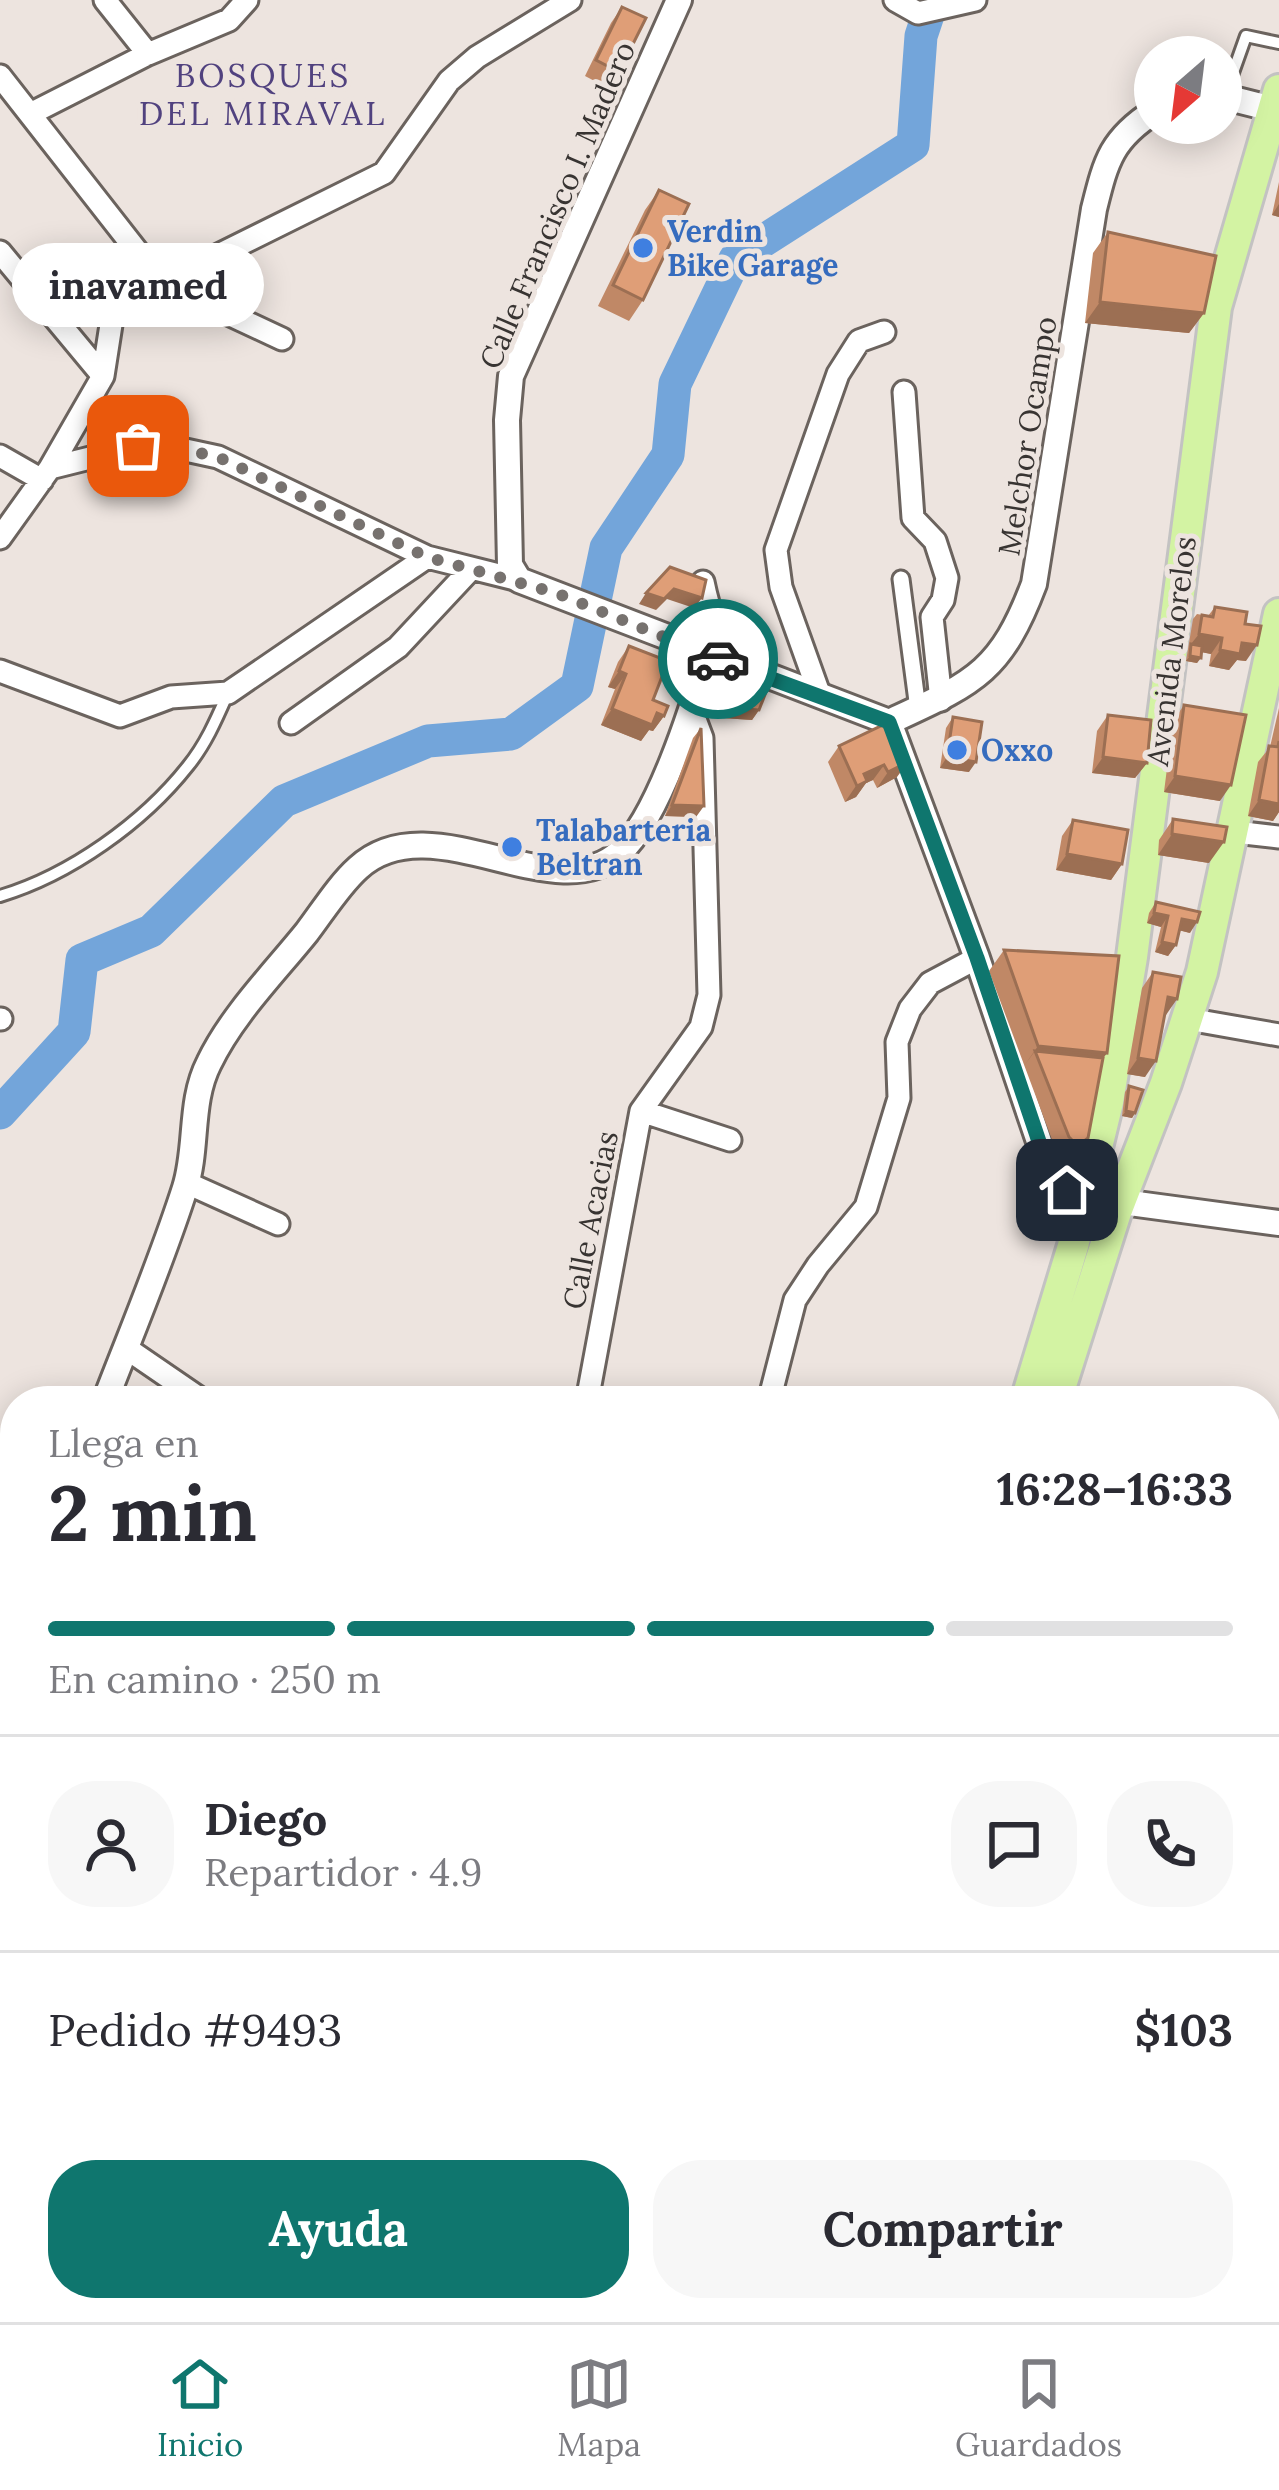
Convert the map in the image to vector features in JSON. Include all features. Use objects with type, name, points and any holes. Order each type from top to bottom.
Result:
[{"type":"main road","name":"Avenida Morelos","points":[[1030,1386],[1108,1102],[1160,820],[1216,307],[1276,99]]},
{"type":"main road","points":[[1061,1386],[1120,1202],[1188,1019],[1224,831],[1272,679],[1279,614]]},
{"type":"street","points":[[105,0],[148,54]]},
{"type":"street","points":[[32,113],[148,54],[229,20],[247,0]]},
{"type":"street","points":[[0,538],[46,474],[103,376],[113,312],[384,173],[449,81],[477,57],[570,0]]},
{"type":"street","name":"Calle Francisco I. Madero","points":[[518,580],[510,565],[507,420],[511,376],[679,0]]},
{"type":"street","points":[[895,0],[918,13],[975,0]]},
{"type":"street","points":[[0,76],[162,283],[282,339]]},
{"type":"street","points":[[1242,97],[1276,99]]},
{"type":"street","name":"Melchor Ocampo","points":[[889,722],[930,704],[994,662],[1015,634],[1034,584],[1094,209],[1107,156],[1134,125]]},
{"type":"street","points":[[0,252],[103,376]]},
{"type":"street","points":[[820,696],[781,587],[776,550],[838,374],[859,341],[884,332]]},
{"type":"street","points":[[904,392],[914,518],[935,541],[947,578],[943,600],[932,617],[930,704]]},
{"type":"street","points":[[0,456],[46,474],[138,446],[166,446],[218,457],[427,557],[556,593],[708,656],[889,722],[977,958],[1052,1180],[1085,1197],[1279,1223]]},
{"type":"street","points":[[0,671],[120,716],[171,697],[228,693],[427,557]]},
{"type":"street","points":[[291,723],[398,647],[470,570]]},
{"type":"street","points":[[901,579],[930,704]]},
{"type":"street","points":[[703,582],[711,618],[735,651],[736,665]]},
{"type":"street","points":[[111,1386],[187,1183],[197,1100],[208,1064],[359,866],[394,848],[421,843],[543,868],[584,870],[617,856],[640,827],[692,712],[708,656]]},
{"type":"street","name":"Calle Acacias","points":[[590,1386],[641,1112],[701,1027],[710,995],[701,738],[692,712]]},
{"type":"street","points":[[1224,831],[1279,837]]},
{"type":"street","points":[[774,1386],[795,1300],[866,1207],[899,1098],[897,1042],[910,1009],[930,983],[977,958]]},
{"type":"street","points":[[1188,1019],[1279,1035]]},
{"type":"street","points":[[641,1112],[730,1140]]},
{"type":"street","points":[[187,1183],[278,1224]]},
{"type":"street","points":[[126,1348],[181,1386]]},
{"type":"lane","points":[[1242,42],[1246,36],[1279,43]]},
{"type":"lane","points":[[0,896],[42,882],[102,844],[163,795],[191,763],[228,693]]},
{"type":"building","points":[[622,7],[646,18],[619,72],[596,60]]},
{"type":"building","points":[[659,190],[689,204],[643,300],[613,285]]},
{"type":"building","points":[[1108,232],[1216,256],[1204,313],[1100,302]]},
{"type":"building","points":[[670,567],[706,580],[702,598],[674,589],[664,599],[646,593]]},
{"type":"building","points":[[1215,607],[1247,612],[1245,624],[1261,626],[1257,645],[1242,643],[1240,654],[1220,650],[1222,638],[1199,634],[1202,615],[1213,617]]},
{"type":"building","points":[[1191,644],[1202,646],[1201,658],[1190,656]]},
{"type":"building","points":[[629,646],[668,661],[653,700],[668,706],[664,716],[657,713],[652,725],[612,709],[626,674],[619,671]]},
{"type":"building","points":[[748,670],[771,679],[759,710],[730,708],[732,688]]},
{"type":"building","points":[[1184,705],[1246,715],[1231,785],[1175,776]]},
{"type":"building","points":[[1108,715],[1151,720],[1147,763],[1103,757]]},
{"type":"building","points":[[953,717],[982,722],[976,762],[947,757]]},
{"type":"building","points":[[883,725],[908,762],[888,772],[884,765],[864,774],[867,781],[857,786],[839,746]]},
{"type":"building","points":[[701,728],[704,806],[672,805]]},
{"type":"building","points":[[1279,741],[1279,804],[1259,800],[1269,746],[1278,747]]},
{"type":"building","points":[[1173,819],[1227,827],[1224,842],[1172,834]]},
{"type":"building","points":[[1073,820],[1128,830],[1122,864],[1067,854]]},
{"type":"building","points":[[1156,902],[1200,912],[1197,922],[1182,919],[1176,945],[1162,942],[1168,916],[1154,913]]},
{"type":"building","points":[[1004,950],[1119,956],[1107,1053],[1038,1046]]},
{"type":"building","points":[[1153,972],[1181,977],[1177,999],[1168,997],[1156,1061],[1138,1058]]},
{"type":"building","points":[[1035,1051],[1103,1058],[1088,1138],[1078,1146],[1069,1137]]},
{"type":"building","points":[[1129,1086],[1143,1090],[1135,1113],[1126,1111]]},
{"type":"waterway","points":[[0,1113],[74,1032],[82,960],[151,931],[284,801],[428,741],[511,734],[577,686],[606,548],[668,455],[675,384],[735,259],[913,145],[921,36],[933,0]]},
{"type":"way so far","points":[[138,446],[166,446],[243,466],[427,557],[556,593],[718,659]]},
{"type":"place","name":"Verdin Bike Garage","points":[[643,248]]},
{"type":"place","name":"inavamed","points":[[138,446]]},
{"type":"place","name":"Oxxo","points":[[957,750]]},
{"type":"place","name":"Talabarteria Beltran","points":[[512,847]]},
{"type":"district","name":"BOSQUES DEL MIRAVAL","points":[[263,94]]},
{"type":"route","points":[[718,659],[889,722],[977,958],[1052,1180],[1067,1190]]}]
